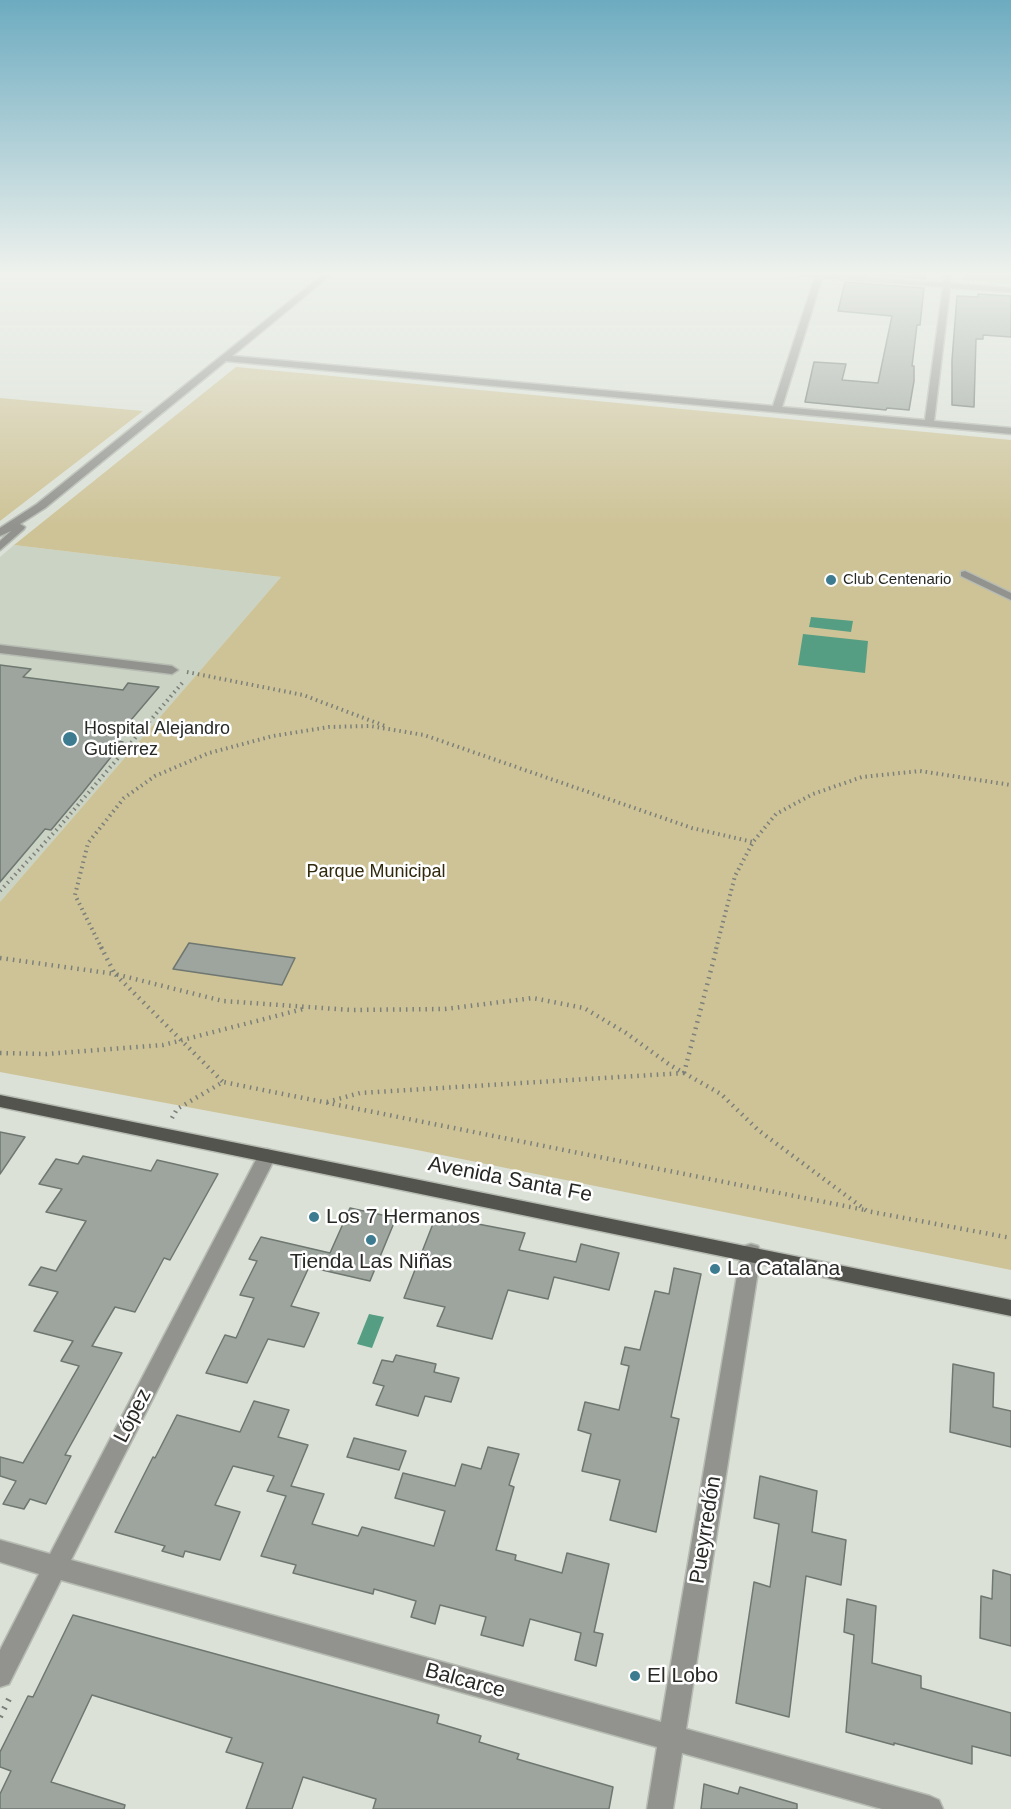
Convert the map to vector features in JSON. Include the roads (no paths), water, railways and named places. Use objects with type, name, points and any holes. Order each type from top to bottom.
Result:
[{"type":"main road","name":"Avenida Santa Fe","points":[[0,1101],[751,1252],[1011,1308]]},
{"type":"street","points":[[777,409],[793,357]]},
{"type":"street","points":[[929,424],[938,357]]},
{"type":"street","points":[[0,533],[41,506],[223,358],[1011,431]]},
{"type":"street","points":[[0,547],[41,506]]},
{"type":"street","points":[[965,574],[1011,597]]},
{"type":"street","points":[[0,649],[172,670]]},
{"type":"street","name":"López","points":[[0,1675],[267,1156]]},
{"type":"street","name":"Pueyrredón","points":[[660,1809],[751,1252]]},
{"type":"street","name":"Balcarce","points":[[0,1551],[930,1809]]},
{"type":"place","name":"Club Centenario","points":[[831,580]]},
{"type":"place","name":"Hospital Alejandro Gutierrez","points":[[70,739]]},
{"type":"place","name":"Los 7 Hermanos","points":[[314,1217]]},
{"type":"place","name":"Tienda Las Niñas","points":[[371,1240]]},
{"type":"place","name":"La Catalana","points":[[715,1269]]},
{"type":"place","name":"El Lobo","points":[[635,1676]]},
{"type":"park label","name":"Parque Municipal","points":[[376,872]]}]
